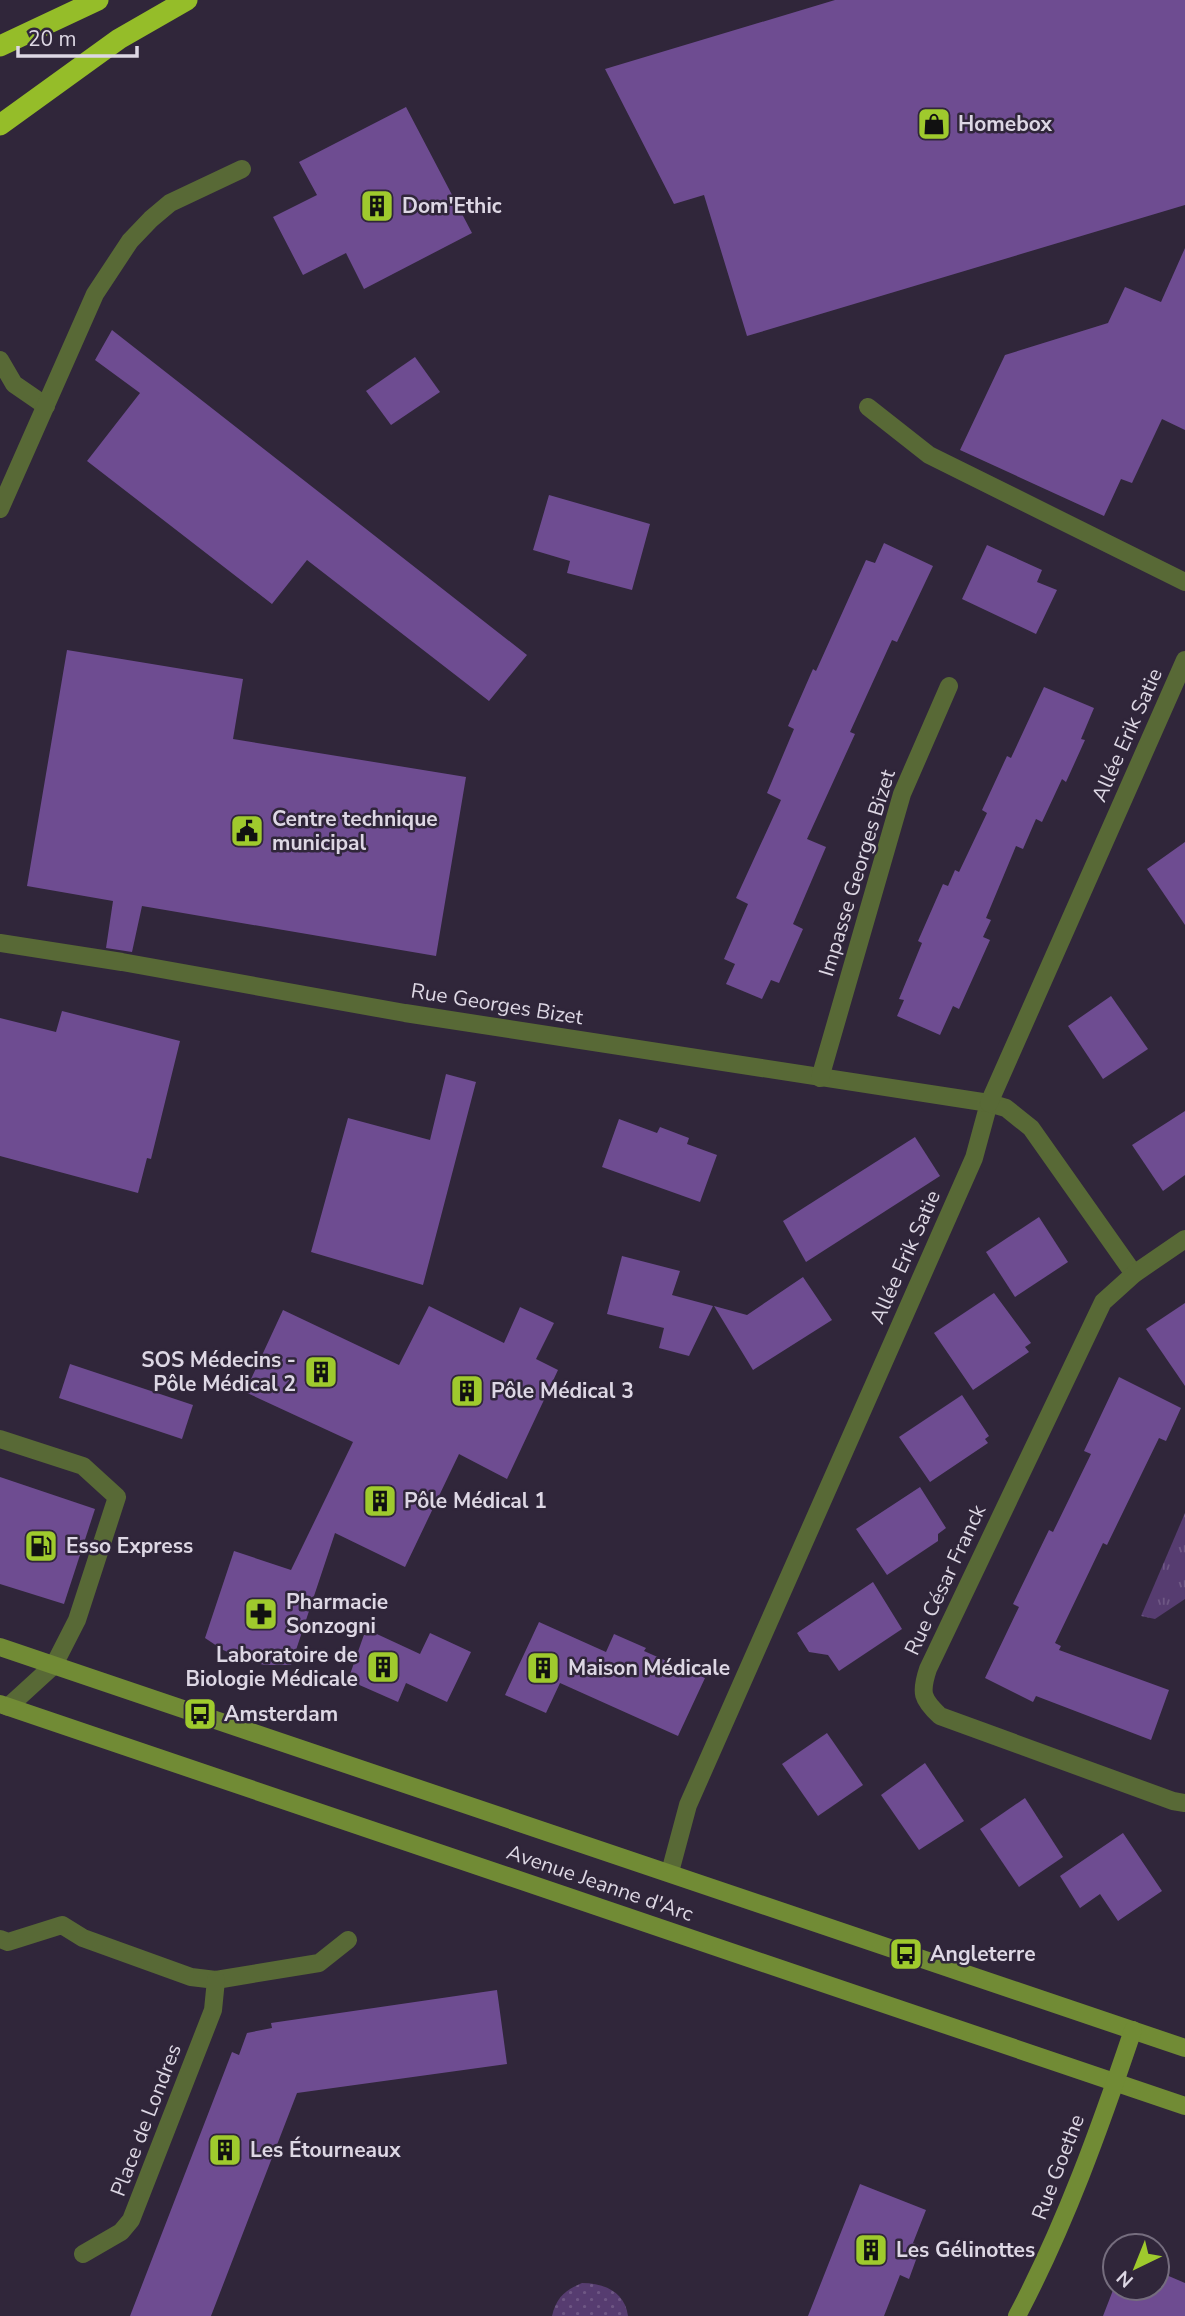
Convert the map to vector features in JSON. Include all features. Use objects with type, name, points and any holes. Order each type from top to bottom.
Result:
[{"type":"highway","points":[[0,46],[98,0]]},
{"type":"highway","points":[[0,125],[120,39],[187,0]]},
{"type":"main road","name":"Avenue Jeanne d'Arc","points":[[0,1647],[1185,2048]]},
{"type":"main road","name":"Avenue Jeanne d'Arc","points":[[4,1706],[1185,2106]]},
{"type":"main road","name":"Rue Goethe","points":[[1017,2316],[1044,2265],[1133,2030]]},
{"type":"street","points":[[0,509],[95,294],[130,241],[170,203],[242,169]]},
{"type":"street","points":[[0,360],[14,384],[46,406]]},
{"type":"street","points":[[868,407],[929,456],[1185,582]]},
{"type":"street","name":"Allée Erik Satie","points":[[670,1872],[688,1805],[974,1158],[989,1103],[1185,660]]},
{"type":"street","name":"Impasse Georges Bizet","points":[[820,1078],[902,794],[949,685]]},
{"type":"street","name":"Rue Georges Bizet","points":[[0,943],[405,1013],[989,1103]]},
{"type":"street","points":[[989,1103],[1006,1108],[1031,1128],[1134,1273]]},
{"type":"street","name":"Rue César Franck","points":[[1185,1239],[1134,1273],[1103,1302],[928,1669],[922,1688],[927,1704],[940,1716],[1173,1801],[1185,1803]]},
{"type":"street","points":[[0,1439],[83,1466],[117,1497],[78,1620],[54,1665],[4,1706]]},
{"type":"street","points":[[0,1939],[8,1942],[62,1925],[83,1938],[191,1977],[216,1980],[319,1963],[348,1940]]},
{"type":"street","name":"Place de Londres","points":[[83,2254],[121,2232],[131,2220],[213,2010],[216,1980]]},
{"type":"green space","points":[[1185,1513],[1185,1599],[1155,1619],[1141,1616]]},
{"type":"green space","points":[[582,2283],[612,2290],[623,2301],[628,2316],[552,2316],[562,2295]]},
{"type":"building","name":"Homebox","points":[[835,0],[1185,0],[1185,205],[747,336],[704,195],[674,204],[605,69]]},
{"type":"building","name":"Dom'Ethic","points":[[406,107],[472,233],[364,289],[346,253],[303,275],[273,217],[317,195],[299,162]]},
{"type":"building","points":[[1185,248],[1185,430],[1162,419],[1132,483],[1121,479],[1104,516],[960,450],[1005,355],[1108,323],[1125,287],[1161,302]]},
{"type":"building","points":[[112,330],[527,655],[489,701],[307,560],[272,604],[87,461],[140,393],[95,360]]},
{"type":"building","points":[[415,357],[440,392],[391,425],[366,391]]},
{"type":"building","points":[[549,495],[650,524],[632,590],[567,573],[570,561],[533,550]]},
{"type":"building","points":[[884,543],[933,566],[897,642],[892,640],[850,732],[855,734],[807,839],[826,847],[793,924],[803,929],[779,983],[771,980],[762,999],[726,984],[735,964],[724,959],[748,904],[736,898],[781,800],[767,793],[794,729],[788,726],[866,560],[875,563]]},
{"type":"building","points":[[987,545],[1042,570],[1037,582],[1057,590],[1036,634],[962,599]]},
{"type":"building","name":"Centre technique municipal","points":[[67,650],[243,679],[233,739],[466,777],[436,956],[142,906],[132,952],[106,948],[113,901],[27,886]]},
{"type":"building","points":[[1044,687],[1094,708],[1081,739],[1085,740],[1066,782],[1062,779],[1042,822],[1036,819],[1023,849],[1016,846],[986,918],[991,920],[983,937],[990,940],[959,1009],[953,1006],[940,1035],[897,1016],[904,1000],[899,999],[922,943],[918,941],[943,884],[948,886],[955,870],[959,872],[987,813],[982,810],[1007,756],[1011,758]]},
{"type":"building","points":[[1185,842],[1185,925],[1147,869]]},
{"type":"building","points":[[1111,996],[1148,1049],[1103,1079],[1068,1026]]},
{"type":"building","points":[[62,1011],[180,1041],[151,1159],[147,1158],[138,1193],[0,1156],[0,1018],[56,1032]]},
{"type":"building","points":[[446,1074],[476,1082],[423,1285],[311,1252],[348,1118],[430,1140]]},
{"type":"building","points":[[1185,1111],[1185,1175],[1163,1191],[1132,1145]]},
{"type":"building","points":[[619,1119],[657,1133],[660,1127],[689,1138],[687,1144],[717,1155],[700,1202],[602,1167]]},
{"type":"building","points":[[915,1137],[940,1176],[806,1262],[783,1221]]},
{"type":"building","points":[[1039,1217],[1068,1262],[1015,1297],[986,1252]]},
{"type":"building","points":[[622,1256],[680,1271],[672,1295],[713,1306],[689,1356],[659,1348],[664,1328],[607,1314]]},
{"type":"building","points":[[803,1277],[832,1320],[753,1370],[714,1306],[747,1315]]},
{"type":"building","points":[[994,1293],[1031,1343],[1025,1347],[1029,1352],[973,1390],[934,1333]]},
{"type":"building","points":[[1185,1303],[1185,1386],[1146,1329]]},
{"type":"building","points":[[429,1306],[504,1343],[520,1307],[554,1323],[536,1359],[558,1370],[507,1479],[459,1454],[405,1567],[335,1533],[291,1665],[251,1662],[223,1650],[205,1638],[234,1551],[291,1570],[353,1442],[245,1392],[283,1310],[399,1365]]},
{"type":"building","points":[[70,1364],[193,1405],[182,1439],[59,1398]]},
{"type":"building","points":[[1119,1377],[1181,1408],[1166,1441],[1159,1438],[1107,1545],[1103,1543],[1055,1643],[1061,1646],[1059,1650],[1169,1690],[1151,1740],[1036,1696],[1033,1702],[985,1678],[1019,1607],[1013,1604],[1049,1530],[1053,1532],[1091,1454],[1084,1451]]},
{"type":"building","points":[[962,1395],[989,1436],[985,1439],[988,1443],[930,1482],[899,1437]]},
{"type":"building","name":"Esso Express","points":[[0,1477],[95,1509],[64,1604],[0,1584]]},
{"type":"building","points":[[920,1487],[946,1528],[938,1534],[938,1541],[887,1575],[856,1529]]},
{"type":"building","points":[[873,1582],[902,1629],[839,1671],[828,1655],[809,1652],[797,1633]]},
{"type":"building","points":[[539,1622],[606,1652],[614,1634],[646,1648],[644,1651],[705,1678],[678,1736],[560,1683],[546,1713],[505,1695]]},
{"type":"building","points":[[366,1629],[420,1654],[430,1633],[471,1652],[447,1702],[406,1683],[398,1702],[348,1680]]},
{"type":"building","points":[[827,1733],[863,1785],[818,1816],[782,1764]]},
{"type":"building","points":[[925,1763],[964,1821],[919,1850],[881,1795]]},
{"type":"building","points":[[1025,1798],[1063,1857],[1019,1887],[980,1829]]},
{"type":"building","points":[[1123,1833],[1162,1891],[1118,1921],[1100,1894],[1080,1908],[1060,1876]]},
{"type":"building","name":"Les Étourneaux","points":[[497,1990],[507,2064],[297,2093],[211,2316],[130,2316],[232,2052],[239,2055],[247,2033],[272,2028],[271,2023]]},
{"type":"building","name":"Les Gélinottes","points":[[860,2184],[926,2210],[913,2243],[921,2246],[909,2279],[900,2275],[884,2316],[808,2316]]},
{"type":"building","points":[[1171,2277],[1185,2283],[1185,2316],[1103,2316],[1108,2302],[1171,2302]]},
{"type":"place","name":"Homebox","points":[[934,124]]},
{"type":"place","name":"Dom'Ethic","points":[[377,206]]},
{"type":"place","name":"Centre technique municipal","points":[[247,831]]},
{"type":"place","name":"SOS Médecins - Pôle Médical 2","points":[[321,1372]]},
{"type":"place","name":"Pôle Médical 3","points":[[467,1391]]},
{"type":"place","name":"Pôle Médical 1","points":[[380,1501]]},
{"type":"place","name":"Esso Express","points":[[41,1546]]},
{"type":"place","name":"Pharmacie Sonzogni","points":[[261,1614]]},
{"type":"place","name":"Laboratoire de Biologie Médicale","points":[[383,1667]]},
{"type":"place","name":"Maison Médicale","points":[[543,1668]]},
{"type":"place","name":"Amsterdam","points":[[200,1714]]},
{"type":"place","name":"Angleterre","points":[[906,1954]]},
{"type":"place","name":"Les Étourneaux","points":[[225,2150]]},
{"type":"place","name":"Les Gélinottes","points":[[871,2250]]}]
